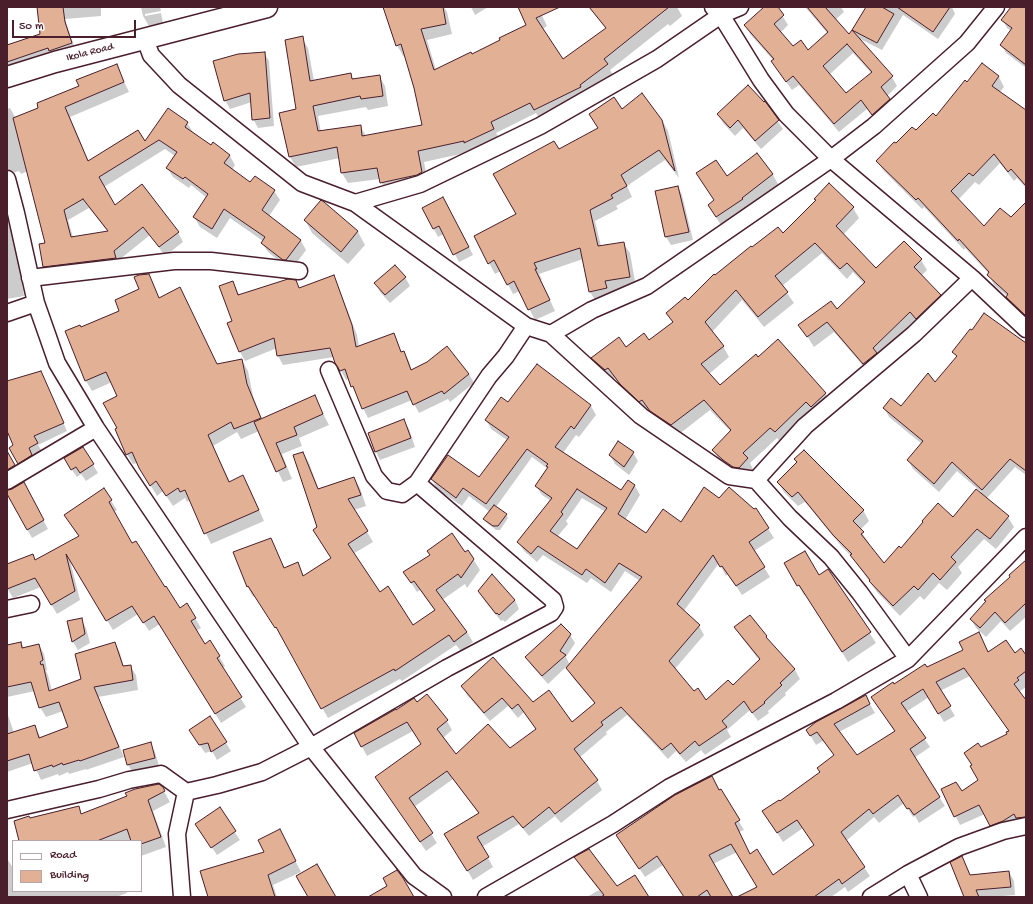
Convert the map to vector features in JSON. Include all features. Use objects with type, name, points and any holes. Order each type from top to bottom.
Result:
[{"type":"street","name":"Ikola Road","points":[[7,77],[55,62],[145,40],[267,7]]},
{"type":"street","points":[[355,203],[420,184],[540,126],[657,59],[717,11],[740,7]]},
{"type":"street","points":[[551,334],[592,310],[647,286],[831,159],[874,126],[967,43],[996,7]]},
{"type":"street","points":[[717,11],[761,80],[786,114],[831,159],[972,278],[1026,329]]},
{"type":"street","points":[[145,40],[151,55],[179,85],[302,183],[355,203],[526,326],[551,334],[641,416],[729,476],[756,480],[790,518],[831,557],[860,593],[908,659]]},
{"type":"street","points":[[7,179],[36,303],[57,363],[96,428],[311,747],[414,876],[444,897]]},
{"type":"street","points":[[30,278],[174,261],[211,261],[299,270]]},
{"type":"street","points":[[756,480],[805,426],[914,334],[972,278]]},
{"type":"street","points":[[7,313],[36,303]]},
{"type":"street","points":[[329,370],[374,476],[387,491],[402,494],[417,483],[489,376],[506,356],[526,326]]},
{"type":"street","points":[[7,481],[96,428]]},
{"type":"street","points":[[7,810],[99,789],[129,780],[161,774],[186,792],[262,772],[311,747],[447,668],[551,613],[555,607],[553,600],[417,483]]},
{"type":"street","points":[[486,897],[612,824],[670,787],[836,701],[908,659],[1026,537]]},
{"type":"street","points":[[7,609],[31,604]]},
{"type":"street","points":[[182,897],[177,834],[186,792]]},
{"type":"street","points":[[871,897],[908,874],[959,847],[1003,831],[1026,826]]},
{"type":"street","points":[[908,874],[919,897]]},
{"type":"building","points":[[37,7],[63,7],[65,22],[72,43],[49,51],[48,48],[7,62],[7,45],[40,34]]},
{"type":"building","points":[[383,7],[443,7],[446,24],[421,29],[434,70],[471,52],[472,54],[500,40],[499,38],[526,25],[518,7],[560,7],[536,18],[563,59],[606,28],[589,7],[669,7],[604,59],[608,64],[580,85],[581,87],[534,110],[530,103],[491,122],[494,129],[464,143],[464,141],[418,151],[422,172],[417,175],[380,183],[377,168],[341,173],[337,147],[289,157],[279,113],[296,109],[285,40],[303,36],[310,81],[351,73],[352,79],[380,75],[383,96],[361,99],[360,96],[313,106],[318,131],[361,125],[362,136],[422,125],[414,88],[401,44],[396,46]]},
{"type":"building","points":[[764,7],[778,7],[784,15],[774,24],[793,46],[801,40],[808,50],[828,32],[807,7],[825,7],[849,34],[852,30],[893,76],[881,87],[890,99],[872,115],[861,100],[834,124],[793,76],[786,82],[771,61],[774,59],[744,25]],"holes":[[[847,44],[872,72],[846,93],[823,66]]]},
{"type":"building","points":[[866,7],[882,7],[894,14],[877,43],[852,30]]},
{"type":"building","points":[[897,7],[950,7],[933,32]]},
{"type":"building","points":[[1011,7],[1026,7],[1026,65],[1000,45],[1012,28],[1001,20]]},
{"type":"building","points":[[265,52],[270,118],[252,120],[250,93],[224,101],[213,61],[238,54]]},
{"type":"building","points":[[982,63],[999,76],[992,86],[1026,110],[1026,186],[1011,169],[1008,172],[994,154],[973,176],[969,173],[951,191],[984,226],[1000,208],[1011,217],[1026,202],[1026,316],[1006,297],[1008,294],[987,275],[989,272],[959,239],[958,241],[918,198],[916,200],[876,161],[894,142],[896,143],[912,127],[916,130],[933,113],[936,116],[965,80],[967,82]]},
{"type":"building","points":[[117,64],[124,82],[65,107],[88,161],[138,130],[145,141],[168,108],[188,122],[185,127],[211,145],[213,142],[230,155],[224,163],[250,182],[255,176],[275,190],[262,210],[301,240],[286,260],[283,260],[261,243],[265,237],[224,209],[212,229],[193,217],[208,194],[185,177],[183,179],[166,168],[177,152],[159,140],[99,177],[115,205],[142,184],[179,232],[159,247],[143,227],[114,251],[116,258],[43,267],[39,244],[45,243],[13,118],[38,108],[37,103],[79,86],[76,80]],"holes":[[[83,199],[108,231],[71,237],[64,210]]]},
{"type":"building","points":[[748,85],[764,102],[765,101],[779,120],[755,141],[738,120],[730,128],[717,114]]},
{"type":"building","points":[[642,93],[662,120],[675,171],[659,150],[621,175],[627,186],[611,195],[613,198],[590,210],[598,246],[624,242],[630,277],[605,281],[607,288],[589,292],[580,248],[534,263],[537,269],[535,269],[550,300],[528,310],[514,281],[507,285],[494,260],[488,264],[474,236],[516,214],[493,174],[554,141],[559,149],[598,128],[589,114],[614,97],[622,109]]},
{"type":"building","points":[[757,153],[773,174],[742,198],[743,199],[716,217],[708,205],[714,200],[696,173],[716,160],[727,176]]},
{"type":"building","points":[[829,183],[854,207],[836,226],[876,268],[904,241],[922,259],[914,267],[941,295],[916,319],[910,312],[873,348],[877,353],[863,364],[827,322],[807,337],[798,325],[831,301],[837,309],[865,282],[847,263],[840,269],[815,243],[775,276],[788,292],[758,317],[736,290],[705,322],[724,346],[701,364],[720,385],[756,354],[758,357],[778,339],[826,393],[811,407],[806,402],[775,432],[770,428],[743,453],[748,458],[739,468],[733,467],[712,450],[731,430],[704,400],[671,425],[650,411],[642,400],[639,402],[620,384],[608,368],[605,370],[591,358],[619,337],[626,347],[644,333],[649,340],[673,322],[666,313],[685,297],[688,300],[714,274],[715,275],[751,246],[752,247],[778,227],[783,233],[816,200],[814,199]]},
{"type":"building","points":[[678,186],[689,232],[665,237],[655,191]]},
{"type":"building","points":[[443,197],[469,247],[453,255],[439,226],[433,229],[422,208]]},
{"type":"building","points":[[321,200],[358,231],[341,252],[304,220]]},
{"type":"building","points":[[395,265],[406,277],[385,295],[374,283]]},
{"type":"building","points":[[149,274],[159,298],[180,287],[217,364],[242,359],[247,384],[261,418],[234,429],[231,422],[208,435],[229,482],[243,475],[259,510],[204,534],[185,490],[180,492],[178,488],[166,496],[156,481],[150,486],[139,468],[132,452],[126,455],[115,429],[117,428],[103,403],[117,396],[106,372],[85,381],[65,331],[80,325],[81,327],[119,311],[115,300],[139,289],[134,277]]},
{"type":"building","points":[[334,275],[352,325],[356,347],[394,333],[401,352],[404,351],[411,370],[427,362],[447,346],[469,374],[444,394],[442,391],[413,405],[407,391],[362,409],[353,386],[351,387],[345,369],[340,371],[335,363],[330,348],[277,356],[274,338],[239,352],[227,323],[232,321],[219,286],[233,281],[238,295],[288,279],[296,280],[299,288]]},
{"type":"building","points":[[984,313],[1026,343],[1026,471],[1010,459],[982,490],[952,462],[934,484],[907,460],[923,441],[883,408],[891,398],[901,406],[928,373],[935,382],[957,356],[952,352],[970,329],[972,330]]},
{"type":"building","points":[[537,364],[591,405],[574,429],[571,426],[555,447],[621,490],[628,480],[635,485],[618,514],[646,533],[663,509],[681,522],[704,487],[719,498],[729,487],[754,509],[756,508],[769,528],[749,542],[765,567],[736,586],[722,566],[720,567],[713,555],[677,604],[700,625],[669,661],[694,691],[698,688],[706,700],[728,680],[733,685],[760,659],[734,627],[750,615],[767,636],[766,637],[795,669],[780,683],[782,685],[764,702],[765,703],[752,713],[744,701],[722,721],[727,727],[699,746],[695,741],[680,754],[671,743],[662,750],[621,707],[601,722],[603,725],[574,749],[598,780],[555,814],[549,807],[523,828],[513,816],[477,837],[489,857],[467,871],[444,834],[479,813],[447,771],[409,798],[433,833],[420,842],[375,777],[421,744],[407,722],[361,747],[354,733],[396,710],[414,698],[417,702],[427,694],[448,720],[437,729],[456,754],[488,724],[510,748],[536,729],[518,704],[512,709],[502,698],[484,713],[461,686],[493,657],[533,702],[549,690],[572,722],[595,703],[566,668],[642,577],[619,563],[605,583],[586,569],[582,575],[538,546],[531,554],[517,542],[552,498],[535,486],[548,467],[546,466],[548,464],[527,449],[486,504],[463,488],[456,498],[431,479],[448,455],[479,477],[509,437],[485,420],[501,397],[508,402]],"holes":[[[577,489],[607,508],[577,549],[550,531],[563,514],[561,512]]]},
{"type":"building","points":[[41,371],[64,423],[34,436],[38,443],[29,448],[32,455],[18,464],[9,448],[13,445],[7,431],[7,381]]},
{"type":"building","points":[[315,395],[323,414],[294,427],[297,435],[276,443],[286,467],[276,472],[254,422]]},
{"type":"building","points":[[404,419],[411,438],[375,452],[368,433]]},
{"type":"building","points":[[618,441],[634,452],[624,467],[609,455]]},
{"type":"building","points":[[83,447],[94,464],[80,473],[76,467],[71,470],[64,458]]},
{"type":"building","points":[[804,450],[864,510],[853,521],[864,532],[861,534],[884,563],[899,546],[901,548],[938,503],[953,517],[976,489],[1009,516],[990,539],[977,529],[951,557],[956,562],[940,580],[933,573],[918,590],[914,586],[893,606],[869,581],[870,580],[850,555],[852,554],[833,535],[798,492],[792,497],[777,482],[797,462],[794,459]]},
{"type":"building","points":[[7,451],[15,465],[7,470]]},
{"type":"building","points":[[303,452],[318,489],[354,477],[361,495],[348,499],[368,531],[348,544],[380,592],[388,586],[413,625],[435,610],[414,581],[411,583],[403,572],[430,555],[427,551],[452,533],[465,552],[468,550],[474,559],[461,578],[458,574],[436,590],[467,632],[454,642],[449,635],[395,671],[394,669],[321,709],[276,627],[275,628],[248,586],[247,587],[233,552],[271,538],[284,568],[298,562],[303,576],[331,558],[313,530],[317,527],[293,455]]},
{"type":"building","points":[[24,482],[44,520],[27,530],[7,494],[7,490],[12,489]]},
{"type":"building","points":[[104,488],[112,500],[109,502],[132,543],[136,541],[180,608],[187,603],[196,618],[191,621],[205,644],[210,640],[220,656],[217,658],[242,697],[215,714],[154,616],[143,623],[132,606],[106,621],[66,554],[75,591],[51,605],[35,578],[7,589],[7,564],[33,554],[35,560],[79,536],[64,515]]},
{"type":"building","points":[[494,505],[507,514],[498,526],[493,526],[483,519]]},
{"type":"building","points":[[805,551],[819,575],[828,569],[871,632],[842,652],[799,585],[797,586],[784,563]]},
{"type":"building","points":[[1026,560],[1026,603],[1005,623],[995,612],[980,628],[970,619],[986,601],[984,600],[1010,577],[1009,575]]},
{"type":"building","points":[[492,574],[515,600],[499,615],[497,613],[496,614],[478,591]]},
{"type":"building","points":[[82,618],[85,634],[72,642],[67,621]]},
{"type":"building","points":[[561,624],[571,634],[560,651],[566,655],[542,676],[525,657]]},
{"type":"building","points":[[979,632],[988,652],[1006,640],[1015,653],[1021,648],[1026,655],[1026,671],[1017,678],[1019,680],[1014,684],[1026,700],[1026,817],[1016,818],[1014,814],[1003,821],[990,826],[979,805],[954,817],[941,789],[956,782],[962,791],[978,780],[970,766],[972,765],[964,753],[978,743],[981,747],[1007,734],[1006,732],[1009,731],[964,668],[936,682],[951,706],[938,714],[923,689],[901,703],[926,738],[910,749],[940,797],[914,815],[909,808],[907,809],[898,795],[873,814],[869,809],[841,832],[865,867],[842,884],[839,879],[814,897],[737,897],[757,887],[731,844],[709,855],[733,897],[711,897],[707,890],[697,897],[684,897],[657,856],[639,869],[616,835],[675,795],[712,776],[719,790],[721,789],[740,820],[735,823],[750,854],[757,849],[773,875],[814,845],[797,820],[777,833],[762,811],[779,800],[780,801],[820,772],[817,768],[834,755],[817,732],[810,736],[806,730],[816,722],[866,695],[870,704],[834,724],[857,755],[895,731],[871,697],[893,682],[894,684],[925,664],[927,667],[963,650],[959,642]]},
{"type":"building","points":[[21,642],[22,648],[39,644],[43,660],[40,662],[41,665],[43,664],[49,691],[81,679],[75,654],[115,642],[123,666],[131,665],[133,680],[94,687],[119,747],[80,761],[79,760],[63,765],[62,763],[53,767],[52,765],[34,771],[29,754],[7,761],[7,734],[35,725],[39,738],[68,727],[59,702],[39,708],[31,682],[7,687],[7,645]]},
{"type":"building","points":[[210,716],[227,742],[211,752],[208,743],[199,745],[189,730]]},
{"type":"building","points":[[151,742],[155,758],[127,765],[123,750]]},
{"type":"building","points":[[159,784],[163,787],[165,791],[148,800],[161,837],[142,844],[142,840],[131,840],[127,829],[100,840],[19,840],[14,821],[29,816],[30,818],[79,806],[81,814],[127,796],[125,793],[135,789]]},
{"type":"building","points":[[220,807],[236,831],[211,848],[195,824]]},
{"type":"building","points":[[280,829],[296,861],[268,875],[275,897],[208,897],[200,871],[264,852],[258,840]]},
{"type":"building","points":[[589,849],[617,886],[635,875],[649,897],[601,897],[604,895],[574,857]]},
{"type":"building","points":[[962,856],[970,875],[1009,871],[1011,887],[976,890],[979,897],[964,897],[950,862]]},
{"type":"building","points":[[317,864],[336,897],[308,897],[296,876]]},
{"type":"building","points":[[397,870],[414,897],[368,897],[387,886],[383,878]]}]
